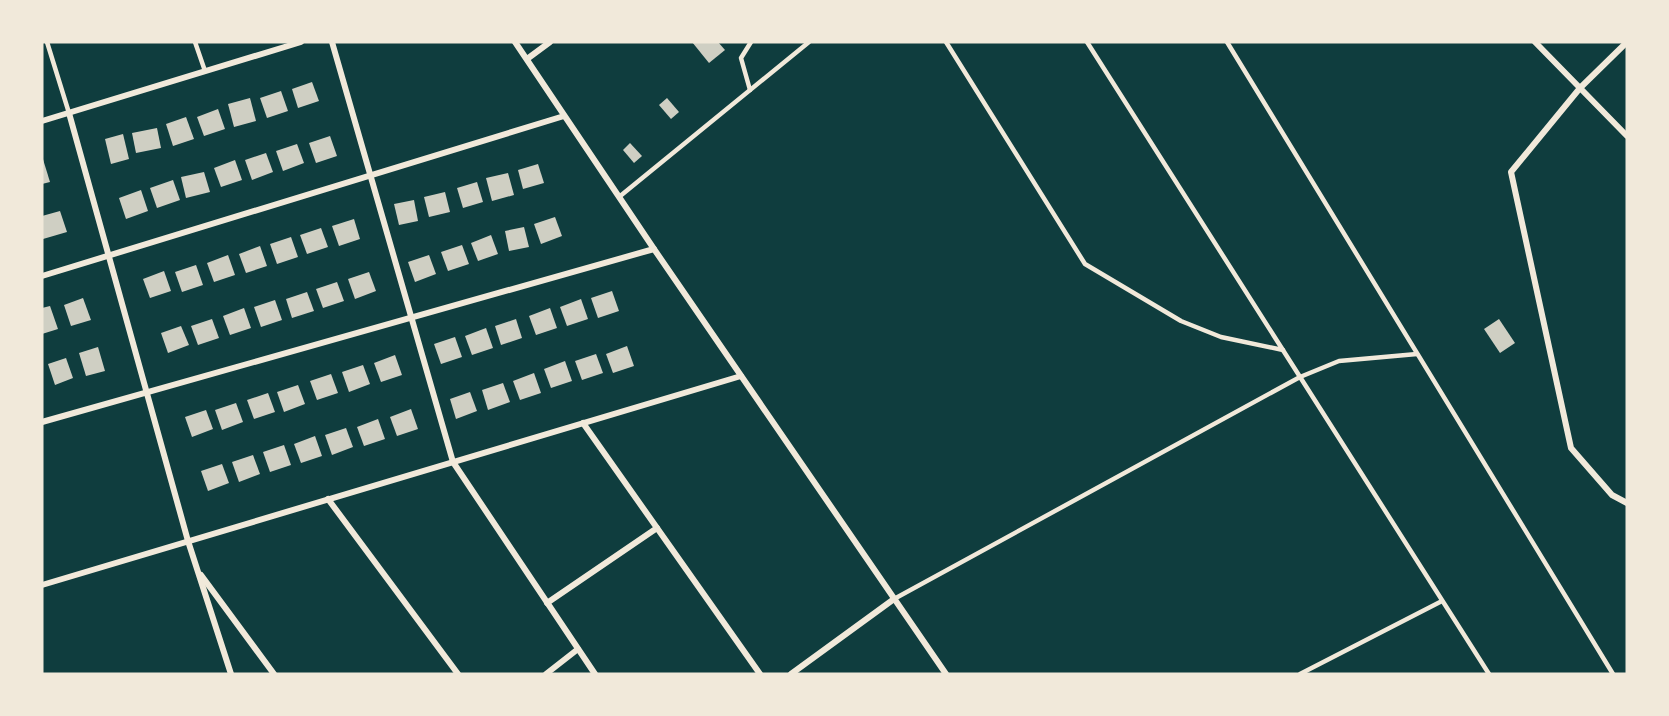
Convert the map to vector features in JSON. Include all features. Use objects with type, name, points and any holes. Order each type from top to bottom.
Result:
[{"type":"street","points":[[42,122],[301,42]]},
{"type":"street","points":[[332,42],[453,462],[595,674]]},
{"type":"street","points":[[515,42],[946,674]]},
{"type":"street","points":[[526,59],[550,42]]},
{"type":"street","points":[[1535,42],[1627,136]]},
{"type":"street","points":[[1627,42],[1580,88],[1511,172],[1571,448],[1612,495],[1627,503]]},
{"type":"street","points":[[69,113],[188,541],[231,674]]},
{"type":"street","points":[[42,276],[564,116]]},
{"type":"street","points":[[42,422],[654,249]]},
{"type":"street","points":[[42,585],[741,376]]},
{"type":"street","points":[[583,423],[760,674]]},
{"type":"street","points":[[328,499],[458,674]]},
{"type":"street","points":[[547,603],[657,528]]},
{"type":"street","points":[[198,572],[274,674]]},
{"type":"street","points":[[791,674],[894,599]]},
{"type":"street","points":[[546,674],[578,650]]},
{"type":"lane","points":[[47,42],[69,113]]},
{"type":"lane","points":[[195,42],[205,71]]},
{"type":"lane","points":[[750,90],[741,58],[751,42]]},
{"type":"lane","points":[[619,197],[809,42]]},
{"type":"lane","points":[[946,42],[1085,264],[1181,321],[1221,337],[1283,350]]},
{"type":"lane","points":[[1087,42],[1489,674]]},
{"type":"lane","points":[[1227,42],[1612,674]]},
{"type":"lane","points":[[894,599],[1300,377],[1339,361],[1417,354]]},
{"type":"lane","points":[[1300,674],[1442,601]]},
{"type":"building","points":[[692,42],[718,42],[725,50],[709,63]]},
{"type":"building","points":[[312,82],[319,101],[298,108],[292,89]]},
{"type":"building","points":[[281,91],[288,111],[267,118],[260,98]]},
{"type":"building","points":[[250,98],[256,121],[234,127],[228,104]]},
{"type":"building","points":[[667,98],[679,112],[671,119],[659,105]]},
{"type":"building","points":[[218,109],[225,129],[204,136],[197,117]]},
{"type":"building","points":[[186,117],[194,139],[173,146],[166,124]]},
{"type":"building","points":[[157,128],[161,148],[136,153],[132,133]]},
{"type":"building","points":[[123,134],[129,159],[111,164],[105,139]]},
{"type":"building","points":[[330,136],[337,156],[316,163],[309,143]]},
{"type":"building","points":[[630,143],[642,156],[634,163],[623,150]]},
{"type":"building","points":[[297,144],[304,163],[283,171],[276,151]]},
{"type":"building","points":[[266,153],[273,172],[252,180],[245,160]]},
{"type":"building","points":[[42,156],[50,182],[42,184]]},
{"type":"building","points":[[235,160],[242,180],[221,187],[214,168]]},
{"type":"building","points":[[538,164],[544,183],[523,189],[518,170]]},
{"type":"building","points":[[204,172],[210,192],[186,198],[181,177]]},
{"type":"building","points":[[508,173],[514,195],[492,201],[486,178]]},
{"type":"building","points":[[173,180],[180,200],[157,208],[150,188]]},
{"type":"building","points":[[477,182],[483,202],[463,208],[457,188]]},
{"type":"building","points":[[141,190],[148,211],[126,219],[119,198]]},
{"type":"building","points":[[445,192],[450,212],[429,217],[424,197]]},
{"type":"building","points":[[414,200],[418,221],[399,225],[394,204]]},
{"type":"building","points":[[60,211],[67,232],[43,239],[42,216]]},
{"type":"building","points":[[555,217],[562,236],[541,244],[534,224]]},
{"type":"building","points":[[354,219],[360,239],[339,246],[332,226]]},
{"type":"building","points":[[524,227],[529,247],[509,251],[505,231]]},
{"type":"building","points":[[321,228],[328,247],[307,254],[300,235]]},
{"type":"building","points":[[491,235],[498,254],[478,261],[471,243]]},
{"type":"building","points":[[291,237],[298,257],[277,264],[270,244]]},
{"type":"building","points":[[462,245],[469,264],[448,271],[441,252]]},
{"type":"building","points":[[260,246],[267,266],[246,273],[239,254]]},
{"type":"building","points":[[228,255],[235,275],[214,282],[207,263]]},
{"type":"building","points":[[429,255],[436,274],[415,282],[408,262]]},
{"type":"building","points":[[196,265],[203,285],[182,292],[175,272]]},
{"type":"building","points":[[164,271],[171,291],[150,298],[143,279]]},
{"type":"building","points":[[369,272],[376,291],[355,299],[348,279]]},
{"type":"building","points":[[337,282],[344,301],[323,308],[316,289]]},
{"type":"building","points":[[612,291],[619,311],[598,318],[591,298]]},
{"type":"building","points":[[307,292],[314,311],[292,318],[286,299]]},
{"type":"building","points":[[83,298],[91,320],[71,326],[64,305]]},
{"type":"building","points":[[581,299],[588,319],[567,326],[560,307]]},
{"type":"building","points":[[275,300],[282,320],[261,327],[254,307]]},
{"type":"building","points":[[50,306],[58,329],[42,334],[42,308]]},
{"type":"building","points":[[244,308],[251,328],[230,335],[223,316]]},
{"type":"building","points":[[550,308],[557,328],[536,335],[529,316]]},
{"type":"building","points":[[212,319],[219,338],[198,345],[191,326]]},
{"type":"building","points":[[516,319],[522,338],[501,345],[495,326]]},
{"type":"building","points":[[1499,319],[1515,343],[1500,353],[1484,329]]},
{"type":"building","points":[[181,326],[189,345],[168,353],[161,333]]},
{"type":"building","points":[[486,328],[493,348],[472,355],[465,336]]},
{"type":"building","points":[[455,337],[462,357],[441,364],[434,344]]},
{"type":"building","points":[[627,346],[634,366],[613,373],[606,354]]},
{"type":"building","points":[[98,347],[105,371],[86,376],[79,353]]},
{"type":"building","points":[[596,354],[603,373],[582,380],[575,361]]},
{"type":"building","points":[[395,355],[402,375],[381,382],[374,363]]},
{"type":"building","points":[[66,358],[73,378],[55,385],[48,364]]},
{"type":"building","points":[[565,361],[572,381],[551,388],[544,369]]},
{"type":"building","points":[[363,365],[370,384],[349,392],[342,372]]},
{"type":"building","points":[[534,373],[541,393],[520,400],[513,381]]},
{"type":"building","points":[[331,374],[338,393],[317,400],[310,381]]},
{"type":"building","points":[[503,383],[510,402],[488,410],[482,390]]},
{"type":"building","points":[[298,385],[305,404],[284,412],[277,392]]},
{"type":"building","points":[[470,392],[477,411],[456,419],[450,399]]},
{"type":"building","points":[[268,393],[275,412],[254,419],[247,400]]},
{"type":"building","points":[[236,403],[243,422],[222,430],[215,410]]},
{"type":"building","points":[[411,409],[418,429],[397,436],[390,417]]},
{"type":"building","points":[[206,410],[213,429],[192,437],[185,417]]},
{"type":"building","points":[[378,419],[385,439],[364,446],[357,427]]},
{"type":"building","points":[[346,428],[353,447],[332,455],[325,435]]},
{"type":"building","points":[[315,436],[322,456],[301,463],[294,444]]},
{"type":"building","points":[[284,445],[291,465],[270,472],[263,452]]},
{"type":"building","points":[[253,455],[260,474],[239,482],[232,462]]},
{"type":"building","points":[[222,464],[229,483],[208,491],[201,471]]}]
